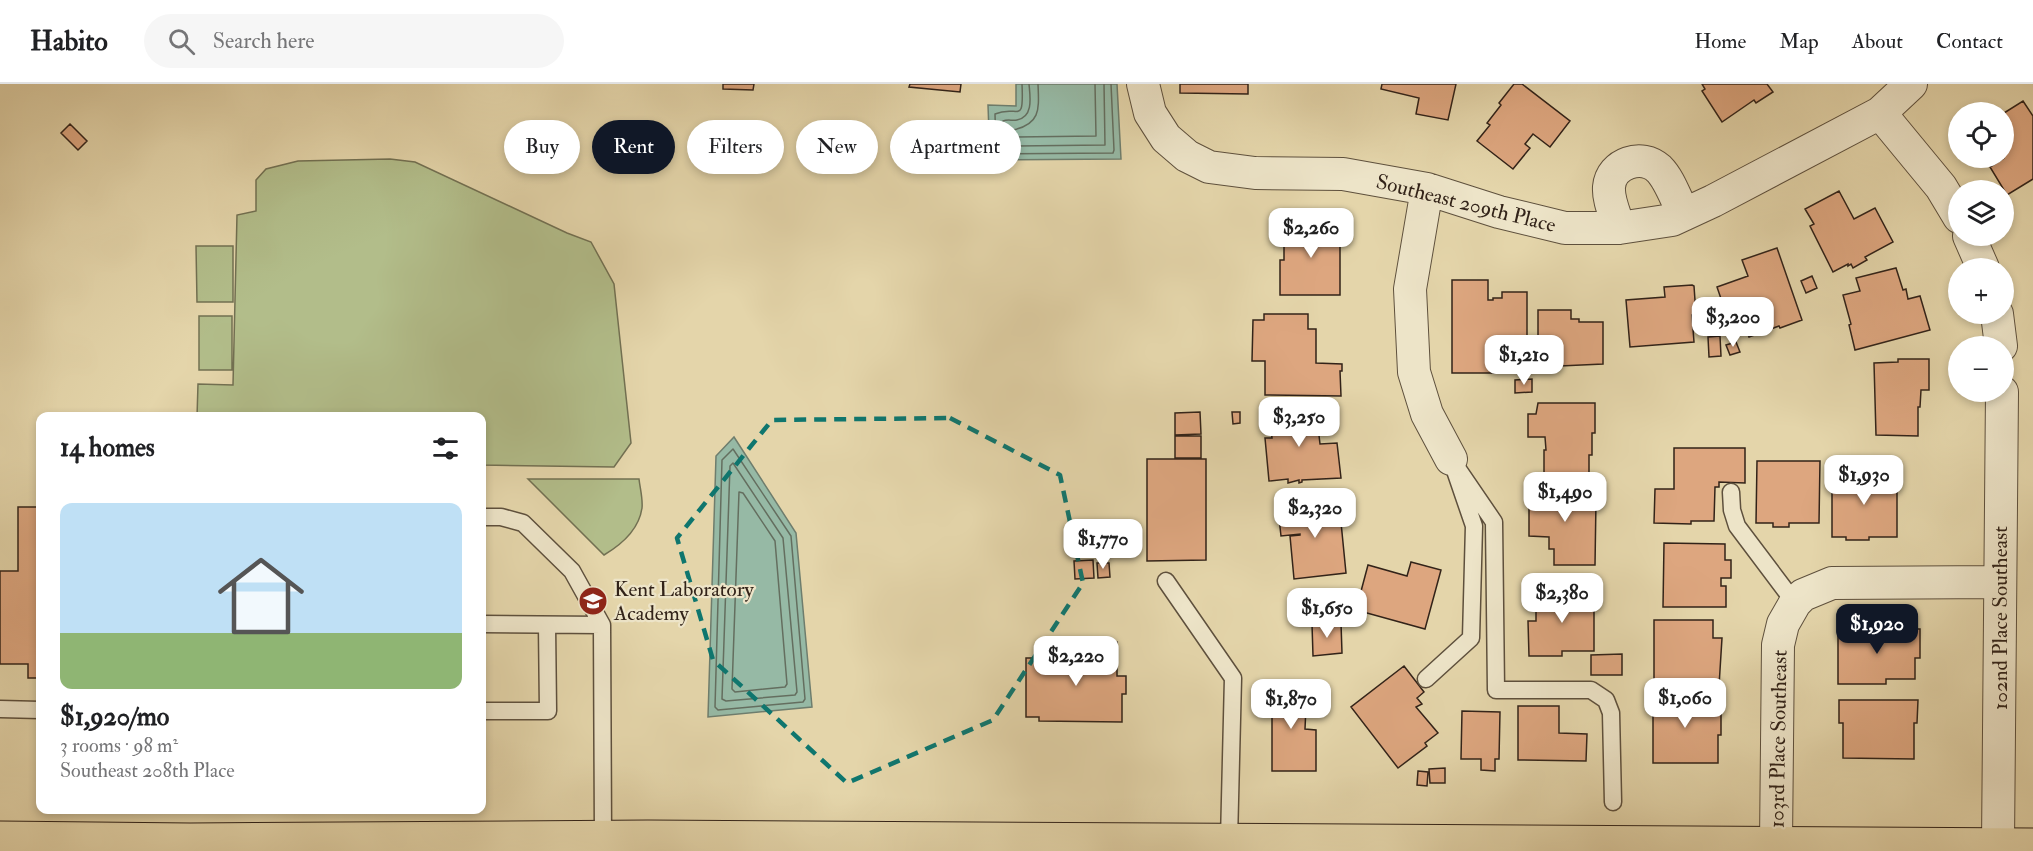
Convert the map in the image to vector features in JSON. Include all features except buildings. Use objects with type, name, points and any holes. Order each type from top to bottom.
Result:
[{"type":"main road","points":[[0,838],[190,845],[1229,840],[2033,845]]},
{"type":"street","name":"Southeast 209th Place","points":[[1143,84],[1150,113],[1166,138],[1187,156],[1209,168],[1255,173],[1343,174],[1427,189],[1499,212],[1565,228],[1619,228],[1672,220],[1713,201],[1880,113],[1911,84]]},
{"type":"street","points":[[1880,113],[1948,199]]},
{"type":"street","points":[[1619,228],[1609,187],[1620,167],[1631,162],[1642,161],[1653,164],[1662,171],[1684,214]]},
{"type":"street","points":[[1427,189],[1410,289],[1414,372],[1427,414],[1451,459]]},
{"type":"street","name":"102nd Place Southeast","points":[[1998,844],[2002,402]]},
{"type":"street","points":[[1795,603],[1803,595],[1832,583],[2000,582]]},
{"type":"street","name":"103rd Place Southeast","points":[[1776,843],[1778,645],[1783,624],[1795,603]]},
{"type":"lane","points":[[1426,679],[1471,638],[1474,526],[1451,459]]},
{"type":"lane","points":[[1451,459],[1494,522],[1496,690],[1591,690],[1606,700],[1611,713],[1613,802]]},
{"type":"lane","points":[[1731,492],[1732,510],[1737,526],[1795,603]]},
{"type":"lane","points":[[486,517],[501,517],[523,523],[572,571],[602,625],[603,844]]},
{"type":"lane","points":[[1166,581],[1233,678],[1229,840]]},
{"type":"lane","points":[[486,624],[602,625]]},
{"type":"lane","points":[[486,711],[548,711],[547,625]]},
{"type":"lane","points":[[0,709],[36,710]]},
{"type":"highlighted area","points":[[950,418],[1060,475],[1083,583],[993,720],[847,783],[713,660],[677,538],[772,420]]},
{"type":"shaded area","points":[[390,159],[415,162],[591,242],[614,284],[631,443],[614,467],[486,465],[486,412],[197,412],[198,384],[233,385],[237,215],[256,211],[256,180],[266,169],[298,161]]},
{"type":"shaded area","points":[[196,246],[233,246],[233,302],[197,302]]},
{"type":"shaded area","points":[[199,316],[232,316],[232,370],[199,370]]},
{"type":"shaded area","points":[[528,479],[639,479],[642,501],[640,516],[628,536],[604,555]]},
{"type":"water","points":[[1016,84],[1117,84],[1121,159],[1021,160],[1021,120],[989,120],[988,105],[1016,106]]},
{"type":"water","points":[[734,437],[796,533],[812,707],[708,717],[716,456]]},
{"type":"place","name":"Kent Laboratory Academy","points":[[593,601]]}]
